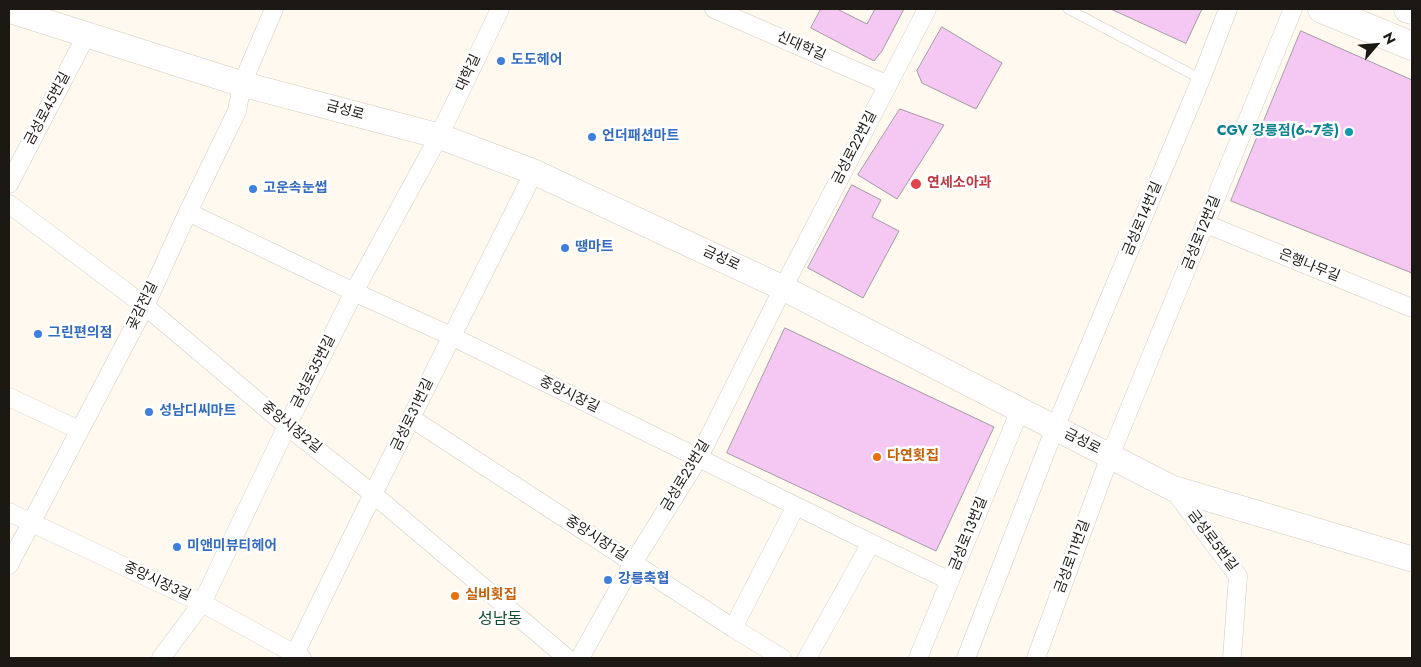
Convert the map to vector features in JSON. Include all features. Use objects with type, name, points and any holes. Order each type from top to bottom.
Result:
[{"type":"main road","points":[[1322,9],[1412,46]]},
{"type":"main road","points":[[1408,9],[1412,10]]},
{"type":"street","name":"곶감전길","points":[[9,565],[144,306],[237,111],[242,84],[274,9]]},
{"type":"street","name":"대학길","points":[[439,136],[500,9]]},
{"type":"street","name":"신대학길","points":[[714,9],[888,85]]},
{"type":"street","name":"금성로22번길","points":[[783,288],[927,9]]},
{"type":"street","name":"금성로14번길","points":[[966,658],[1055,428],[1201,79],[1228,9]]},
{"type":"street","name":"금성로12번길","points":[[1110,456],[1293,9]]},
{"type":"street","name":"금성로","points":[[9,10],[242,84],[439,136],[534,172],[783,288],[1172,488],[1412,560]]},
{"type":"street","name":"금성로45번길","points":[[9,184],[87,34]]},
{"type":"street","name":"금성로35번길","points":[[160,658],[202,603],[354,292],[439,136]]},
{"type":"street","name":"금성로31번길","points":[[297,657],[373,494],[534,172]]},
{"type":"street","name":"중앙시장2길","points":[[9,204],[144,306],[287,426],[373,494],[567,658]]},
{"type":"street","name":"중앙시장길","points":[[188,212],[354,292],[451,336],[698,459],[950,580]]},
{"type":"street","name":"은행나무길","points":[[1206,224],[1412,308]]},
{"type":"street","name":"금성로23번길","points":[[580,658],[633,563],[698,459],[783,288]]},
{"type":"street","points":[[9,397],[79,430]]},
{"type":"street","name":"금성로13번길","points":[[918,658],[1020,410]]},
{"type":"street","name":"중앙시장1길","points":[[411,418],[782,658]]},
{"type":"street","name":"금성로11번길","points":[[1036,658],[1110,456]]},
{"type":"street","name":"금성로5번길","points":[[1172,488],[1238,576],[1232,658]]},
{"type":"street","points":[[734,628],[796,506]]},
{"type":"street","name":"중앙시장3길","points":[[9,512],[202,603],[297,657]]},
{"type":"street","points":[[807,658],[870,543]]},
{"type":"lane","points":[[1068,9],[1201,79]]},
{"type":"building","points":[[821,9],[837,9],[867,24],[875,9],[904,9],[882,51],[874,61],[811,28]]},
{"type":"building","points":[[1111,9],[1202,9],[1186,43]]},
{"type":"building","points":[[942,27],[1002,63],[976,109],[922,83],[917,71]]},
{"type":"building","points":[[1301,31],[1412,80],[1412,273],[1231,201]]},
{"type":"building","points":[[900,109],[944,125],[897,199],[858,175]]},
{"type":"building","points":[[852,185],[881,200],[872,217],[899,231],[863,298],[808,268]]},
{"type":"building","points":[[785,328],[994,427],[936,551],[727,453]]},
{"type":"place","name":"도도헤어","points":[[501,61]]},
{"type":"place","name":"CGV 강릉점(6~7층)","points":[[1349,132]]},
{"type":"place","name":"언더패션마트","points":[[592,137]]},
{"type":"place","name":"연세소아과","points":[[916,184]]},
{"type":"place","name":"고운속눈썹","points":[[253,189]]},
{"type":"place","name":"땡마트","points":[[565,248]]},
{"type":"place","name":"그린편의점","points":[[38,334]]},
{"type":"place","name":"성남디씨마트","points":[[149,412]]},
{"type":"place","name":"다연횟집","points":[[877,457]]},
{"type":"place","name":"미앤미뷰티헤어","points":[[177,547]]},
{"type":"place","name":"강릉축협","points":[[608,580]]},
{"type":"place","name":"실비횟집","points":[[455,596]]},
{"type":"district","name":"성남동","points":[[500,620]]}]
